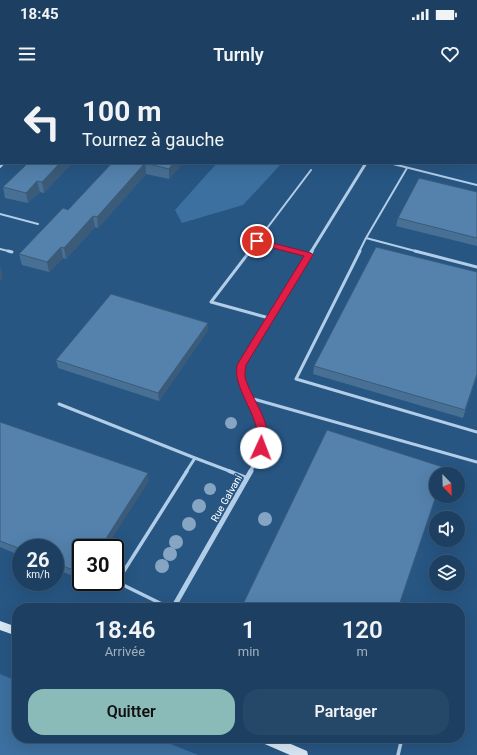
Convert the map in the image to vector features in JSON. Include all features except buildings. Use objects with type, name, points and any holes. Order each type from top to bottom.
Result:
[{"type":"street","name":"Rue Galvani","points":[[174,603],[256,460],[263,441],[261,426],[241,376],[241,365],[365,164]]},
{"type":"street","points":[[0,625],[12,630]]},
{"type":"street","points":[[275,743],[303,755]]},
{"type":"lane","points":[[393,164],[477,185]]},
{"type":"lane","points":[[407,168],[366,238],[296,378],[477,432]]},
{"type":"lane","points":[[269,318],[211,302],[311,170]]},
{"type":"lane","points":[[0,214],[38,224]]},
{"type":"lane","points":[[366,238],[477,267]]},
{"type":"lane","points":[[257,241],[309,255]]},
{"type":"lane","points":[[0,249],[12,252]]},
{"type":"lane","points":[[250,398],[477,462]]},
{"type":"lane","points":[[59,404],[246,478]]},
{"type":"lane","points":[[161,603],[117,582],[195,458]]},
{"type":"lane","points":[[398,755],[401,743]]},
{"type":"shaded area","points":[[216,164],[281,164],[243,205],[182,223],[175,210]]},
{"type":"shaded area","points":[[0,674],[12,679],[12,743],[168,743],[198,755],[0,755]]},
{"type":"route","points":[[257,241],[309,255],[241,365],[241,376],[263,433],[261,448]]}]
